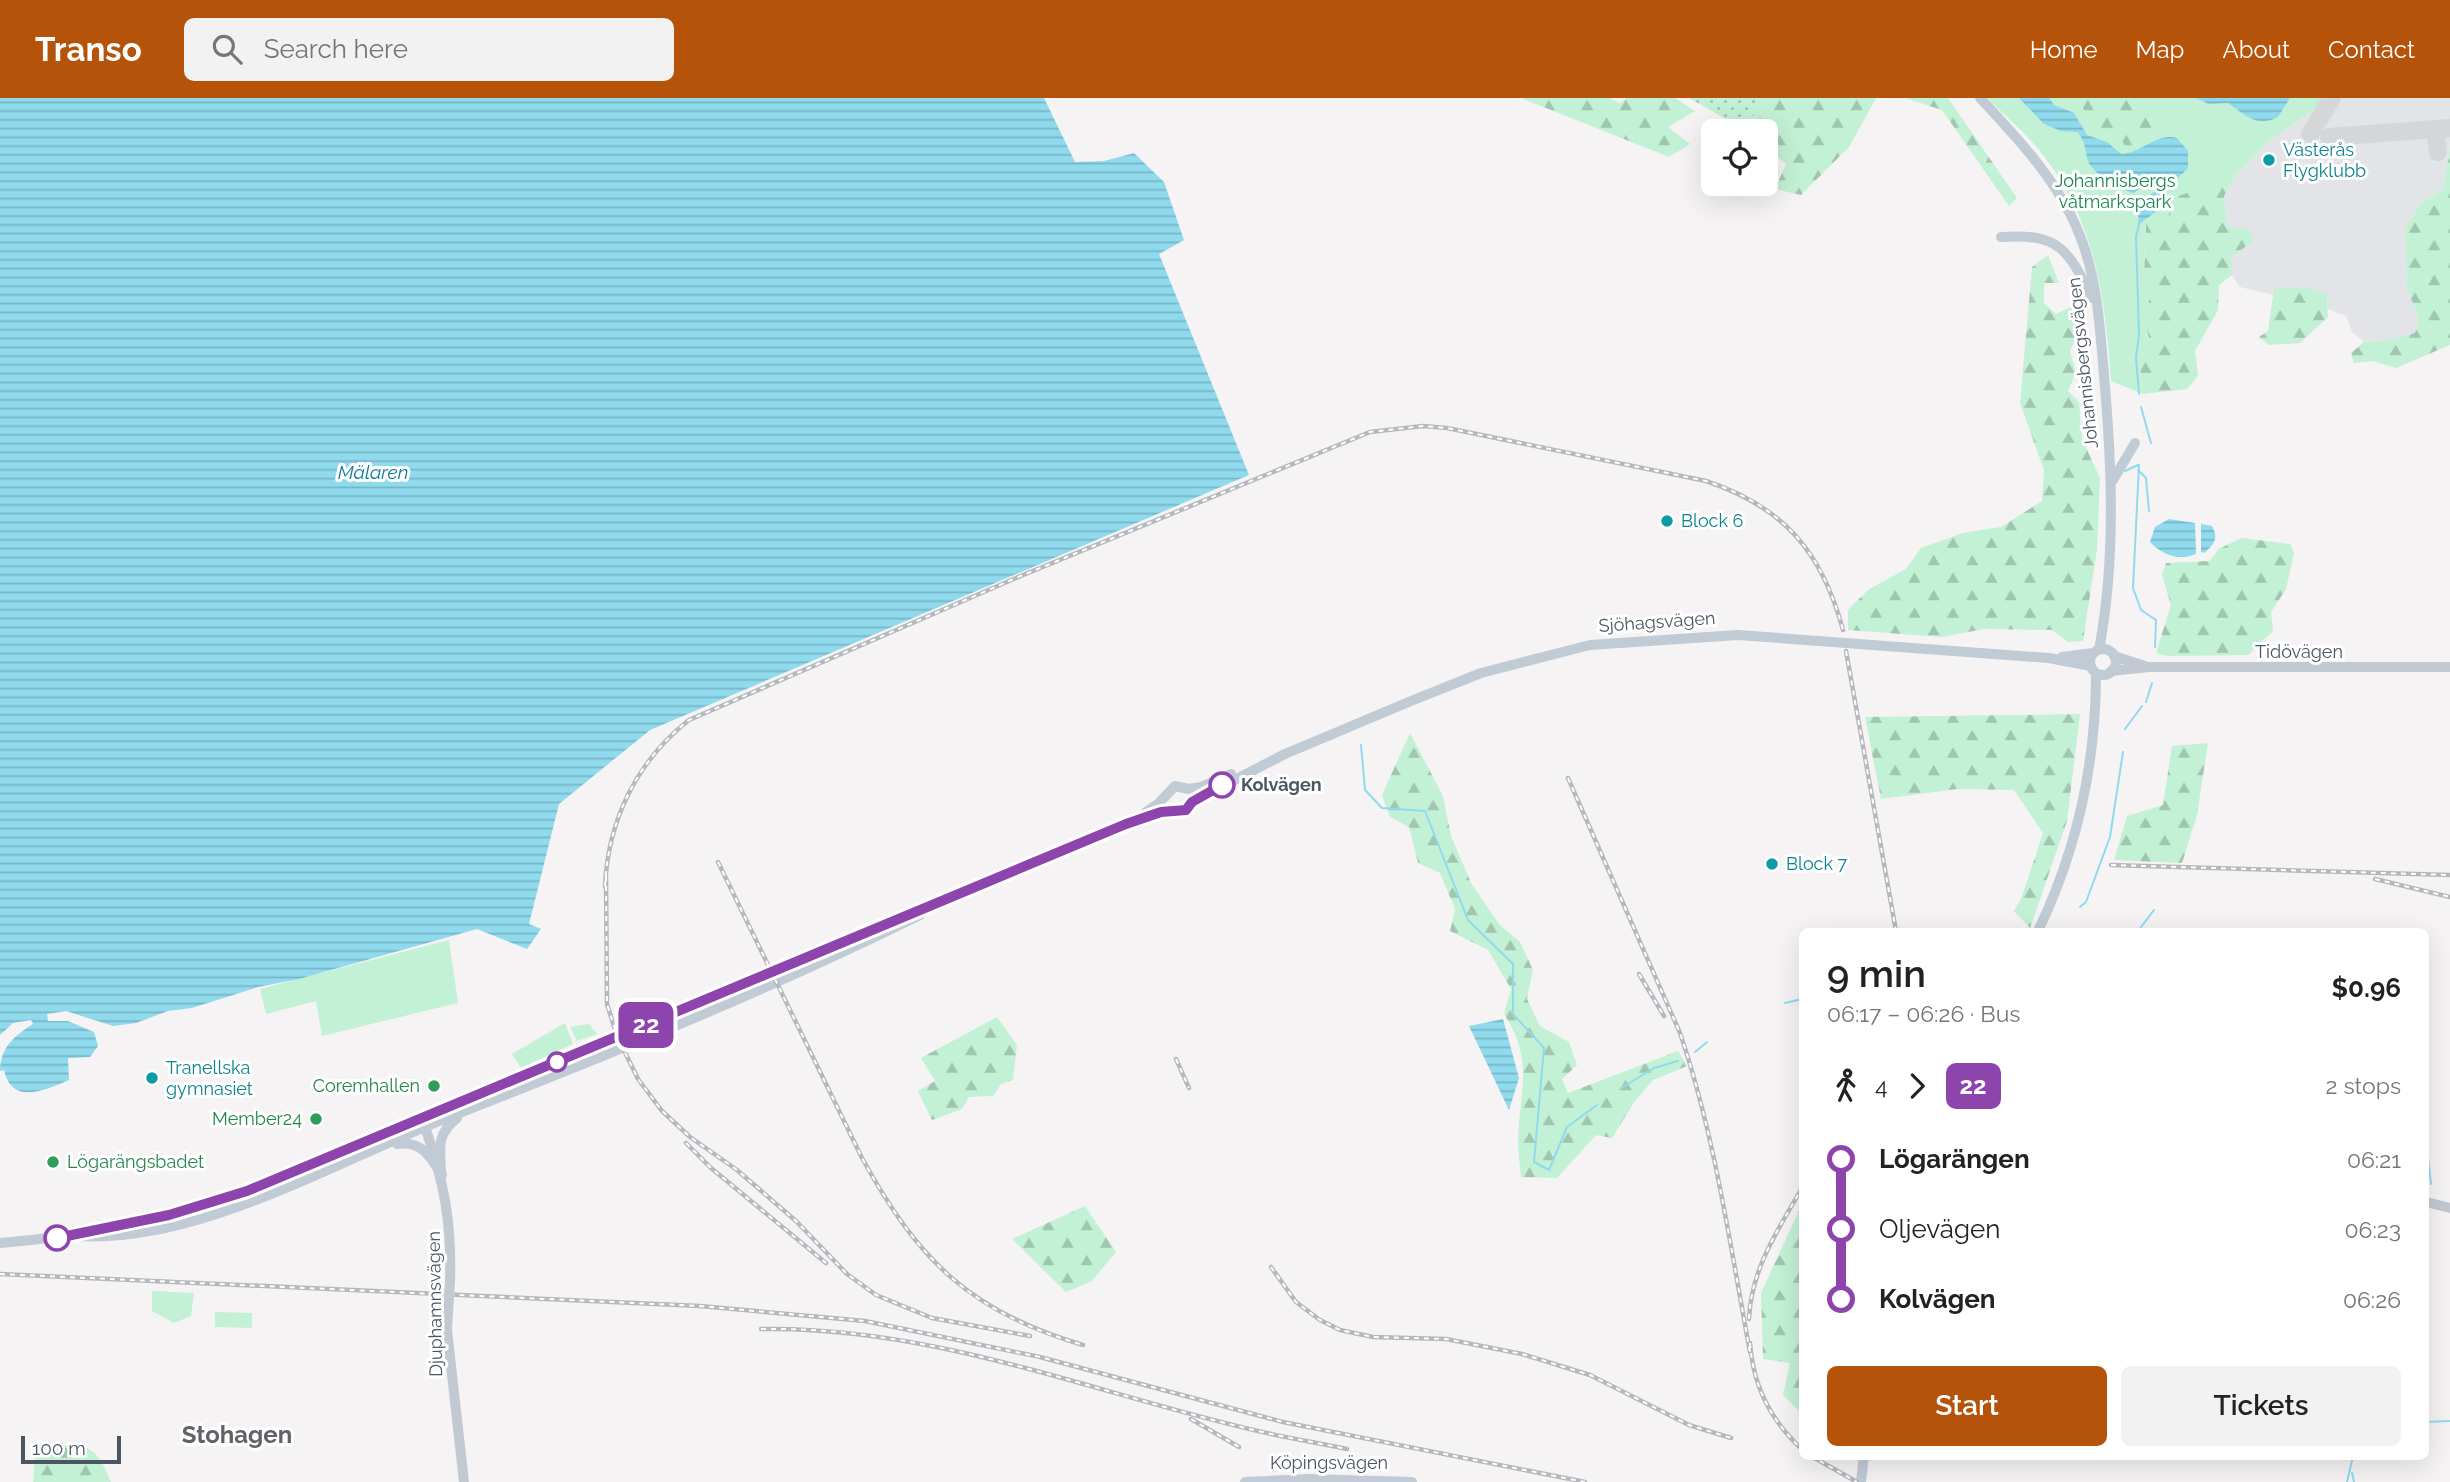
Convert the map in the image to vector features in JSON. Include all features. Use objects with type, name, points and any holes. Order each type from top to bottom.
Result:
[{"type":"main road","name":"Johannisbergsvägen","points":[[1980,98],[2026,147],[2063,201],[2083,243],[2097,308],[2112,482],[2104,652]]},
{"type":"main road","points":[[2001,236],[2039,236],[2064,248],[2097,308]]},
{"type":"main road","points":[[2112,482],[2135,443]]},
{"type":"main road","name":"Sjöhagsvägen","points":[[1126,824],[1158,804],[1175,786],[1189,789],[1286,754],[1482,673],[1578,647],[1614,642],[1738,635],[2049,658],[2101,671]]},
{"type":"main road","points":[[2039,928],[2060,883],[2078,824],[2090,764],[2104,652]]},
{"type":"main road","points":[[2101,671],[2115,661],[2104,652]]},
{"type":"main road","name":"Sjöhagsvägen","points":[[2049,658],[2104,652]]},
{"type":"main road","name":"Sjöhagsvägen","points":[[0,1243],[66,1236],[169,1215],[229,1197],[423,1123],[463,1112],[529,1080],[1126,824],[1173,810],[1186,810],[1192,802],[1286,754]]},
{"type":"main road","points":[[1189,789],[1192,802]]},
{"type":"main road","points":[[1167,795],[1168,804],[1173,810]]},
{"type":"main road","name":"Sjöhagsvägen","points":[[66,1236],[97,1237],[139,1232],[207,1215],[377,1148],[423,1123],[478,1099],[486,1092],[529,1080]]},
{"type":"main road","points":[[442,1175],[442,1134],[463,1112]]},
{"type":"main road","points":[[377,1148],[407,1142],[419,1146],[442,1175]]},
{"type":"main road","points":[[207,1215],[229,1197],[239,1198],[275,1185],[298,1181]]},
{"type":"main road","points":[[1861,1482],[1864,1460]]},
{"type":"main road","name":"Köpingsvägen","points":[[1245,1482],[1308,1479],[1412,1482]]},
{"type":"street","name":"Tidövägen","points":[[2104,652],[2149,667]]},
{"type":"street","name":"Tidövägen","points":[[2101,671],[2149,667],[2450,667]]},
{"type":"street","name":"Djuphamnsvägen","points":[[423,1123],[442,1175],[451,1245],[447,1330],[464,1482]]},
{"type":"street","points":[[2429,1203],[2450,1208]]},
{"type":"shaded area","points":[[2321,98],[2450,98],[2450,147],[2443,189],[2419,205],[2405,230],[2407,288],[2419,320],[2415,333],[2389,340],[2364,342],[2352,332],[2346,316],[2328,309],[2327,293],[2274,295],[2240,287],[2232,275],[2224,196],[2237,174],[2268,142],[2315,109]]},
{"type":"green space","points":[[1521,98],[1609,98],[1620,103],[1627,98],[1675,98],[1695,111],[1668,127],[1690,144],[1669,157]]},
{"type":"green space","points":[[1689,98],[1759,98],[1753,119],[1726,119]]},
{"type":"green space","points":[[1759,98],[1876,98],[1849,147],[1801,195],[1778,190],[1778,182],[1786,164],[1778,157],[1778,119],[1752,118]]},
{"type":"green space","points":[[1905,98],[1948,98],[2017,198],[2009,206],[1942,110]]},
{"type":"green space","name":"Johannisbergs våtmarkspark","points":[[1987,98],[2077,98],[2088,117],[2087,130],[2095,136],[2118,135],[2127,149],[2150,137],[2154,98],[2321,98],[2315,109],[2268,142],[2237,174],[2170,199],[2169,215],[2146,223],[2144,269],[2151,292],[2144,320],[2150,342],[2139,361],[2143,394],[2111,381],[2100,285],[2083,225],[2070,197],[2054,169],[2033,143]]},
{"type":"green space","points":[[2077,98],[2154,98],[2150,137],[2127,149],[2118,135],[2094,136],[2087,130],[2088,117]]},
{"type":"green space","points":[[2450,147],[2450,345],[2396,368],[2373,361],[2354,363],[2351,353],[2364,342],[2389,340],[2415,333],[2419,320],[2407,288],[2405,230],[2419,205],[2443,189]]},
{"type":"green space","points":[[2237,174],[2224,196],[2227,227],[2249,229],[2253,242],[2231,256],[2232,275],[2219,285],[2218,310],[2195,351],[2198,376],[2187,389],[2143,394],[2139,361],[2150,342],[2144,320],[2151,292],[2144,273],[2146,223],[2170,199]]},
{"type":"green space","points":[[2048,255],[2059,283],[2044,283],[2044,303],[2056,314],[2071,307],[2080,330],[2070,351],[2076,373],[2068,391],[2079,402],[2082,439],[2100,478],[2097,549],[2083,641],[2068,642],[2052,630],[1984,629],[1942,637],[1848,630],[1848,610],[1868,590],[1906,569],[1921,548],[1963,533],[2001,527],[2042,501],[2044,470],[2020,403],[2032,267]]},
{"type":"green space","points":[[2299,287],[2327,293],[2328,317],[2300,343],[2269,345],[2259,337],[2268,331],[2274,289]]},
{"type":"green space","points":[[2241,538],[2290,544],[2294,553],[2286,589],[2271,612],[2273,631],[2248,655],[2168,656],[2156,653],[2171,605],[2162,575],[2166,563],[2210,561],[2219,549]]},
{"type":"green space","points":[[2080,714],[2067,821],[2030,928],[2014,911],[2021,899],[2043,833],[2014,790],[1957,789],[1881,799],[1865,717]]},
{"type":"green space","points":[[1410,733],[1443,796],[1451,836],[1471,883],[1499,924],[1520,942],[1533,970],[1527,999],[1540,1026],[1569,1042],[1577,1065],[1562,1079],[1568,1093],[1678,1051],[1687,1066],[1653,1080],[1635,1101],[1612,1138],[1596,1135],[1557,1178],[1521,1177],[1518,1139],[1522,1060],[1513,1030],[1504,1014],[1511,989],[1488,950],[1450,931],[1455,909],[1440,873],[1418,863],[1409,827],[1390,817],[1382,795]]},
{"type":"green space","points":[[2208,743],[2197,815],[2182,863],[2114,860],[2127,816],[2163,805],[2172,746]]},
{"type":"green space","points":[[449,940],[458,1003],[322,1036],[316,1001],[266,1014],[260,989]]},
{"type":"green space","points":[[997,1017],[1017,1045],[1013,1080],[1001,1084],[993,1096],[969,1097],[962,1109],[932,1120],[918,1091],[935,1081],[921,1058]]},
{"type":"green space","points":[[565,1023],[573,1044],[521,1068],[512,1054]]},
{"type":"green space","points":[[589,1024],[597,1034],[577,1041],[570,1027]]},
{"type":"green space","points":[[1085,1206],[1116,1252],[1092,1281],[1066,1292],[1012,1239]]},
{"type":"green space","points":[[1799,1211],[1799,1411],[1783,1395],[1790,1363],[1763,1359],[1761,1293]]},
{"type":"green space","points":[[152,1291],[194,1293],[191,1316],[174,1323],[152,1311]]},
{"type":"green space","points":[[215,1312],[252,1313],[252,1328],[215,1327]]},
{"type":"green space","points":[[69,1445],[92,1451],[111,1482],[33,1482],[35,1458],[44,1450]]},
{"type":"water","name":"Mälaren","points":[[0,98],[1044,98],[1075,162],[1104,161],[1134,153],[1164,182],[1184,240],[1159,254],[1249,475],[650,730],[559,804],[529,924],[541,929],[527,949],[477,929],[299,979],[258,987],[192,1008],[168,1011],[136,1023],[113,1026],[66,1011],[47,1014],[48,1021],[68,1021],[94,1032],[98,1046],[90,1057],[68,1058],[69,1080],[40,1091],[22,1092],[8,1081],[4,1070],[0,1071],[2,1056],[9,1043],[33,1024],[31,1020],[13,1023],[0,1035]]},
{"type":"water","points":[[2019,98],[2049,98],[2054,105],[2074,113],[2087,135],[2107,142],[2121,154],[2163,138],[2177,138],[2188,151],[2188,168],[2176,180],[2156,174],[2134,193],[2129,192],[2096,172],[2087,159],[2085,147],[2077,132],[2061,131],[2044,124]]},
{"type":"water","points":[[2196,98],[2290,98],[2278,117],[2257,121],[2228,103],[2209,104]]},
{"type":"water","points":[[2161,186],[2168,193],[2161,208],[2138,225],[2139,204]]},
{"type":"water","points":[[2169,519],[2195,523],[2196,554],[2171,556],[2150,542],[2155,527]]},
{"type":"water","points":[[2201,524],[2212,526],[2215,534],[2213,544],[2204,553],[2201,552]]},
{"type":"water","points":[[1503,1019],[1519,1078],[1509,1110],[1469,1026]]},
{"type":"waterway","points":[[2139,225],[2136,236],[2139,335],[2136,357],[2139,394]]},
{"type":"waterway","points":[[2141,407],[2151,443]]},
{"type":"waterway","points":[[2125,471],[2138,465]]},
{"type":"waterway","points":[[2139,465],[2133,588],[2141,610],[2156,620],[2155,647]]},
{"type":"waterway","points":[[2138,470],[2146,478],[2149,511]]},
{"type":"waterway","points":[[2146,702],[2152,683]]},
{"type":"waterway","points":[[2125,729],[2142,706]]},
{"type":"waterway","points":[[1361,745],[1365,790],[1382,808],[1425,811],[1468,920],[1513,964],[1513,1014],[1544,1048],[1534,1162],[1549,1170],[1567,1127],[1597,1105]]},
{"type":"waterway","points":[[2080,907],[2086,902],[2110,837],[2123,752]]},
{"type":"waterway","points":[[2140,928],[2154,910]]},
{"type":"waterway","points":[[1785,1003],[1799,1000]]},
{"type":"waterway","points":[[1695,1052],[1707,1042]]},
{"type":"waterway","points":[[1620,1089],[1654,1068],[1678,1061]]},
{"type":"waterway","points":[[2429,1166],[2431,1184]]},
{"type":"waterway","points":[[2429,1422],[2450,1421]]},
{"type":"waterway","points":[[2347,1482],[2352,1460]]},
{"type":"waterway","points":[[2352,1473],[2354,1482]]},
{"type":"taxiway","points":[[2310,134],[2332,98]]},
{"type":"taxiway","points":[[2329,137],[2450,128]]},
{"type":"taxiway","points":[[2435,129],[2438,152]]},
{"type":"railway","points":[[605,886],[612,838],[629,794],[654,754],[689,720],[1016,578],[1370,432],[1423,426],[1447,428],[1706,481],[1733,492],[1757,504],[1796,536],[1824,577],[1843,630]]},
{"type":"railway","points":[[1846,651],[1895,928]]},
{"type":"railway","points":[[1568,778],[1680,1033],[1712,1151],[1750,1352]]},
{"type":"railway","points":[[718,862],[862,1158],[904,1226],[951,1277],[978,1298],[1043,1332],[1083,1345]]},
{"type":"railway","points":[[2111,865],[2450,875]]},
{"type":"railway","points":[[606,876],[607,1004],[617,1036],[638,1079],[662,1111],[690,1137],[737,1170],[796,1221],[847,1274],[876,1295],[932,1318],[1030,1336]]},
{"type":"railway","points":[[2375,879],[2450,897]]},
{"type":"railway","points":[[1639,974],[1664,1016]]},
{"type":"railway","points":[[1176,1059],[1189,1088]]},
{"type":"railway","points":[[686,1143],[711,1168],[826,1263]]},
{"type":"railway","points":[[1749,1319],[1760,1267],[1799,1193]]},
{"type":"railway","points":[[1271,1267],[1296,1302],[1320,1320],[1340,1330],[1373,1337],[1446,1339],[1522,1354],[1590,1375],[1689,1425],[1731,1438]]},
{"type":"railway","points":[[0,1274],[700,1306],[865,1321],[1040,1357],[1283,1422],[1585,1482]]},
{"type":"railway","points":[[761,1329],[825,1331],[888,1338],[951,1350],[1196,1416],[1347,1449]]},
{"type":"railway","points":[[1750,1343],[1755,1374],[1766,1402],[1781,1427],[1799,1446]]},
{"type":"railway","points":[[1191,1419],[1239,1447]]},
{"type":"railway","points":[[1818,1460],[1857,1482]]},
{"type":"bus line","name":"22","points":[[57,1238],[169,1215],[247,1191],[1126,824],[1161,812],[1186,810],[1192,802],[1222,785]]},
{"type":"place","name":"Västerås Flygklubb","points":[[2269,160]]},
{"type":"place","name":"Block 6","points":[[1667,521]]},
{"type":"place","name":"Kolvägen","points":[[1222,785]]},
{"type":"place","name":"Block 7","points":[[1772,864]]},
{"type":"place","name":"Tranellska gymnasiet","points":[[152,1078]]},
{"type":"place","name":"Coremhallen","points":[[434,1086]]},
{"type":"place","name":"Member24","points":[[316,1119]]},
{"type":"place","name":"Lögarängsbadet","points":[[53,1162]]},
{"type":"district","name":"Stohagen","points":[[237,1435]]}]
